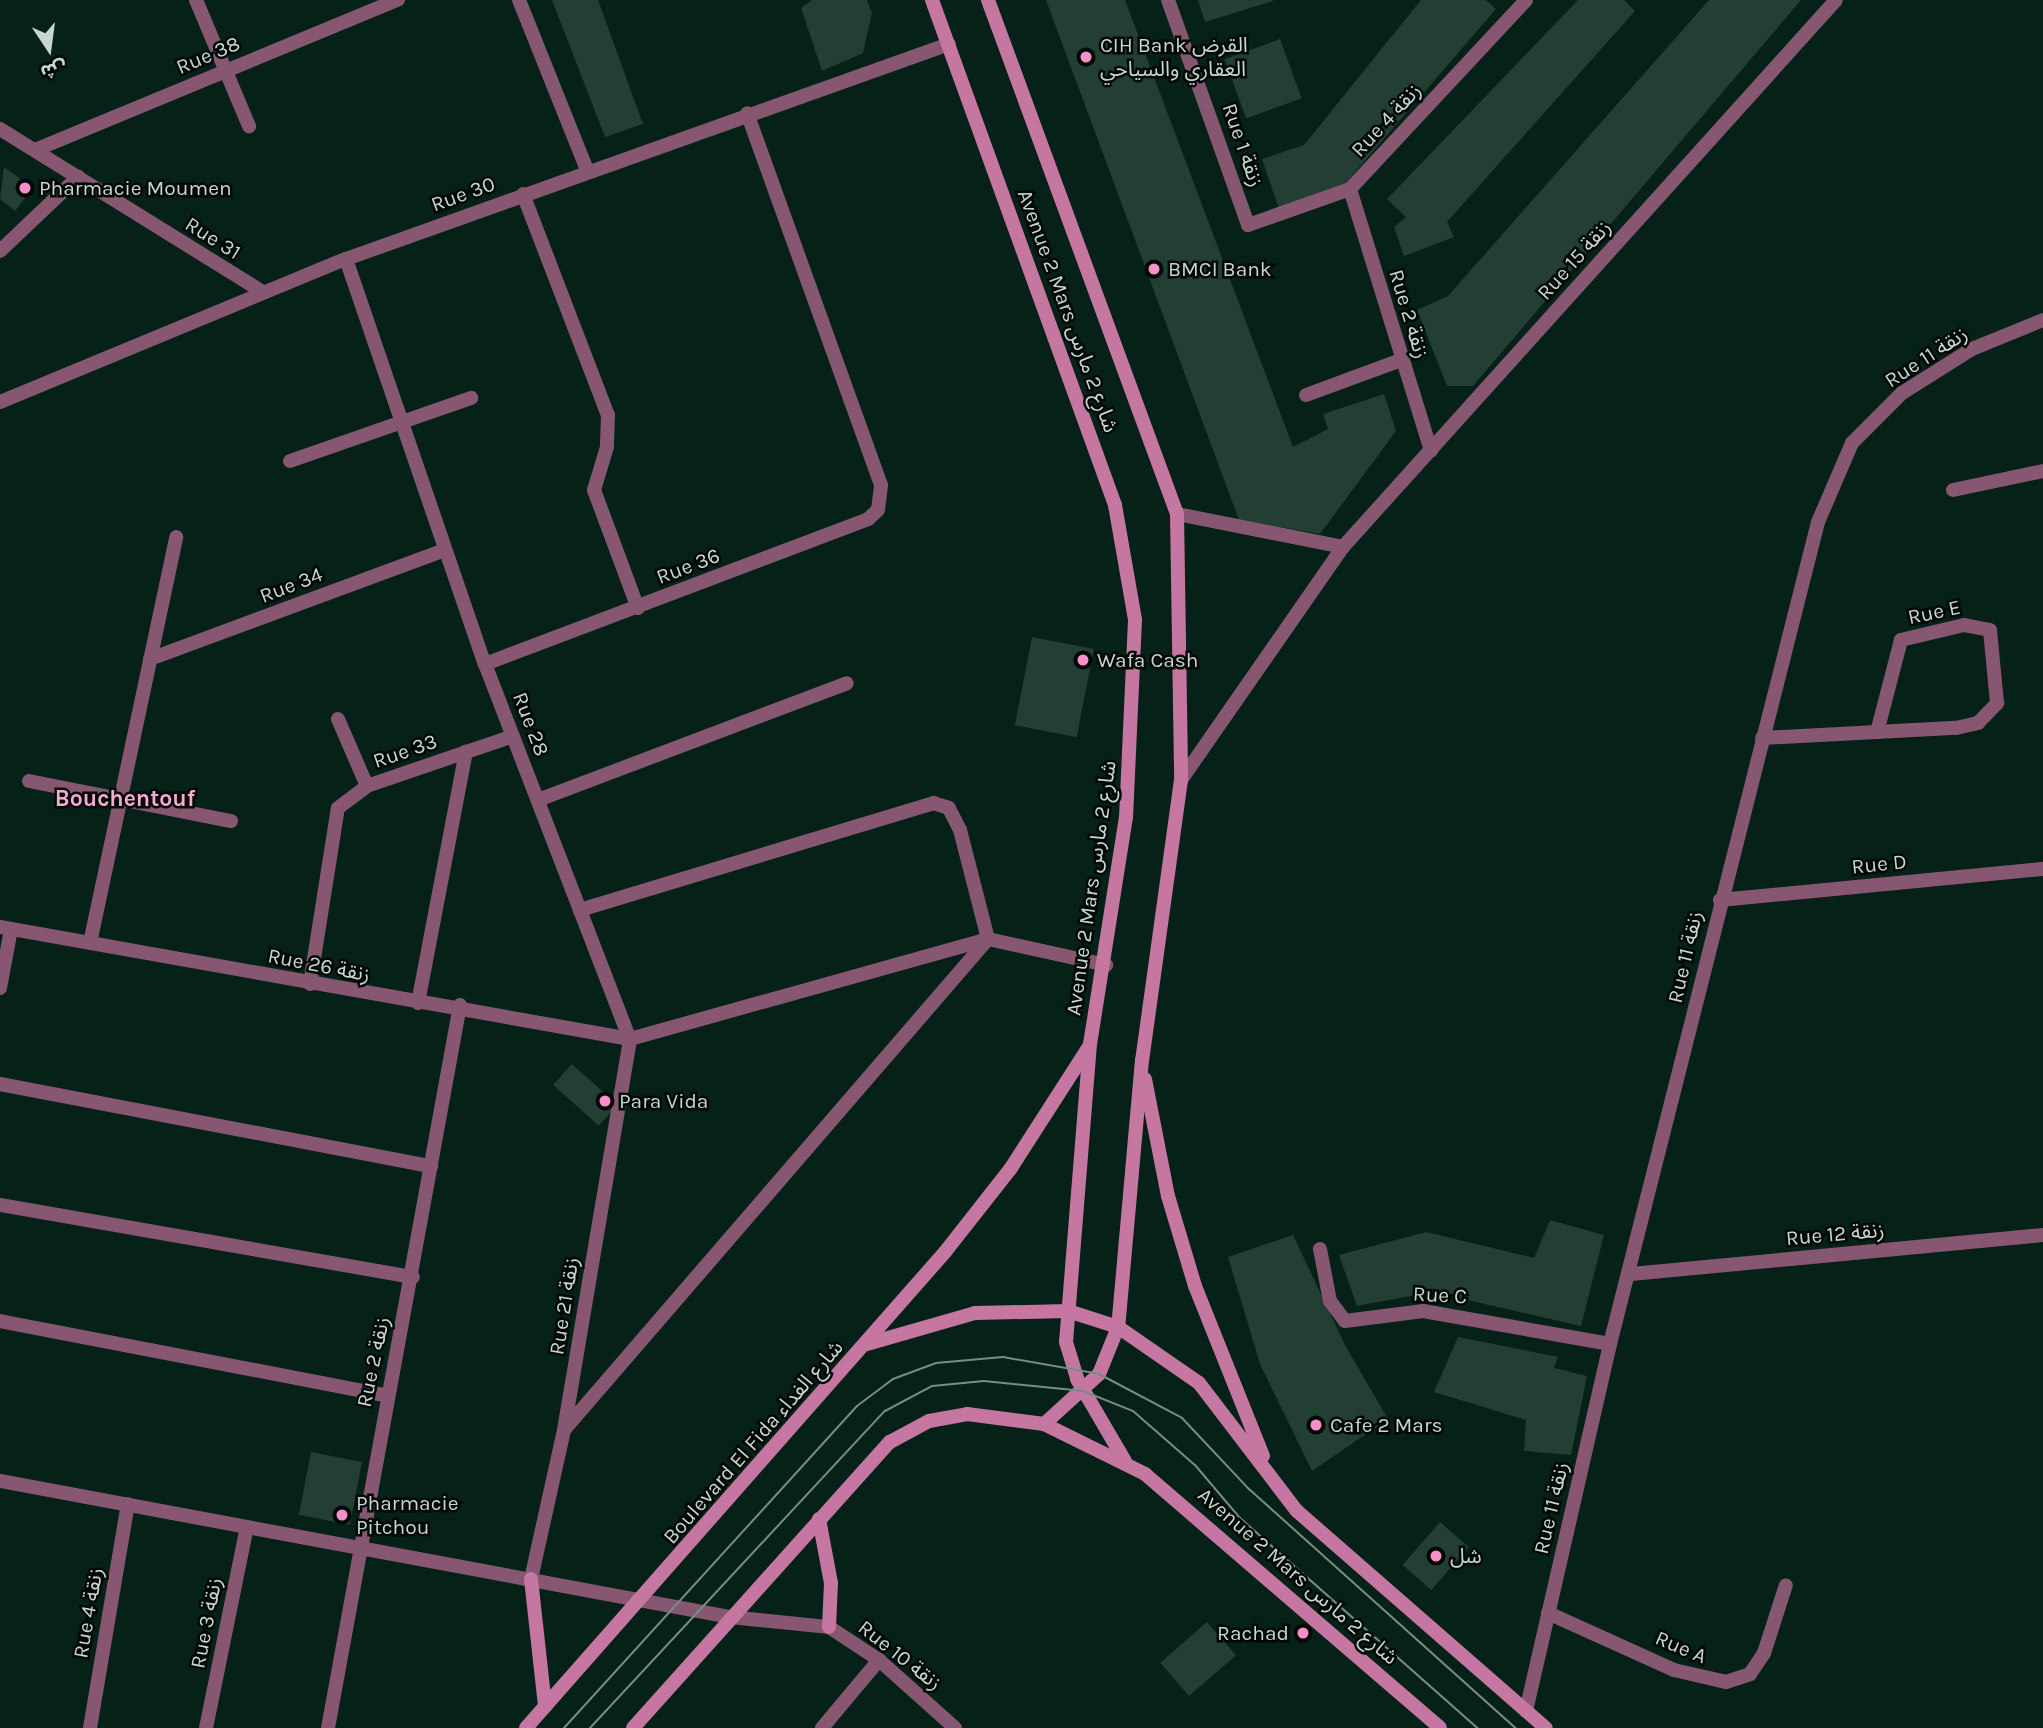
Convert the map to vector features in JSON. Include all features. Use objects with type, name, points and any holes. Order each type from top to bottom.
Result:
[{"type":"main road","name":"Avenue 2 Mars شارع 2 مارس","points":[[932,0],[1115,505],[1135,620],[1134,711],[1105,965],[1090,1044],[1066,1342],[1083,1391],[1125,1461],[1176,1497],[1440,1728]]},
{"type":"main road","name":"Avenue 2 Mars شارع 2 مارس","points":[[988,0],[1177,514],[1181,780],[1142,1060],[1118,1327],[1112,1351],[1083,1391],[1044,1424]]},
{"type":"main road","points":[[866,1345],[1011,1168],[1090,1044]]},
{"type":"main road","points":[[1142,1060],[1168,1196],[1195,1286],[1273,1477],[1297,1511],[1381,1589],[1546,1728]]},
{"type":"main road","name":"Boulevard El Fida شارع الفداء","points":[[526,1728],[866,1345],[975,1312],[1068,1311],[1118,1327],[1199,1383],[1273,1477]]},
{"type":"main road","points":[[633,1728],[890,1442],[929,1421],[968,1415],[1044,1424],[1125,1461]]},
{"type":"main road","points":[[819,1519],[831,1583],[829,1627]]},
{"type":"main road","points":[[531,1579],[545,1706]]},
{"type":"street","points":[[196,0],[249,126]]},
{"type":"street","name":"Rue 38","points":[[35,150],[398,0]]},
{"type":"street","points":[[519,0],[587,170]]},
{"type":"street","name":"Rue 1 زنقة","points":[[1168,0],[1248,225]]},
{"type":"street","name":"Rue 4 زنقة","points":[[1248,225],[1350,189],[1527,0]]},
{"type":"street","name":"Rue 15 زنقة","points":[[1181,780],[1343,547],[1836,0]]},
{"type":"street","name":"Rue 30","points":[[0,402],[346,259],[587,170],[949,44]]},
{"type":"street","name":"Rue 36","points":[[485,664],[868,519],[878,510],[881,485],[747,113]]},
{"type":"street","name":"Rue 31","points":[[0,129],[263,292]]},
{"type":"street","points":[[0,251],[78,177]]},
{"type":"street","name":"Rue 2 زنقة","points":[[1350,189],[1431,451]]},
{"type":"street","points":[[523,194],[608,415],[607,447],[594,490],[638,608]]},
{"type":"street","name":"Rue 28","points":[[346,259],[485,664],[630,1039]]},
{"type":"street","name":"Rue 11 زنقة","points":[[1525,1711],[1610,1344],[1631,1273],[1720,900],[1818,522],[1852,443],[1902,393],[1972,349],[2043,320]]},
{"type":"street","points":[[1306,395],[1401,360]]},
{"type":"street","points":[[290,461],[471,398]]},
{"type":"street","points":[[1953,490],[2043,471]]},
{"type":"street","points":[[1177,514],[1343,547]]},
{"type":"street","points":[[90,943],[125,799],[150,659],[176,537]]},
{"type":"street","name":"Rue 34","points":[[150,659],[445,550]]},
{"type":"street","name":"Rue E","points":[[1762,738],[1956,728],[1987,718],[1997,704],[1990,630],[1964,625],[1901,640],[1877,732]]},
{"type":"street","points":[[538,800],[847,683]]},
{"type":"street","points":[[338,719],[367,786]]},
{"type":"street","name":"Rue 33","points":[[310,984],[331,830],[338,808],[367,786],[513,736]]},
{"type":"street","points":[[418,1003],[466,752]]},
{"type":"street","points":[[29,781],[231,821]]},
{"type":"street","points":[[580,909],[934,803],[948,808],[960,830],[988,939]]},
{"type":"street","name":"Rue D","points":[[1720,900],[2043,869]]},
{"type":"street","points":[[0,988],[6,928]]},
{"type":"street","name":"Rue 26 زنقة","points":[[6,928],[418,1003],[460,1004],[630,1039]]},
{"type":"street","points":[[564,1430],[988,939]]},
{"type":"street","points":[[630,1039],[988,939],[1105,965]]},
{"type":"street","name":"Rue 2 زنقة","points":[[328,1728],[386,1395],[413,1277],[460,1004]]},
{"type":"street","name":"Rue 21 زنقة","points":[[531,1579],[564,1430],[630,1039]]},
{"type":"street","points":[[0,1084],[431,1166]]},
{"type":"street","points":[[0,1205],[413,1277]]},
{"type":"street","name":"Rue 12 زنقة","points":[[1631,1273],[2043,1235]]},
{"type":"street","name":"Rue C","points":[[1320,1249],[1330,1301],[1345,1321],[1423,1311],[1610,1344]]},
{"type":"street","points":[[0,1321],[386,1395]]},
{"type":"street","name":"Rue 10 زنقة","points":[[0,1481],[730,1617],[829,1627],[879,1660],[956,1728]]},
{"type":"street","name":"Rue 4 زنقة","points":[[90,1728],[128,1504]]},
{"type":"street","name":"Rue 3 زنقة","points":[[206,1728],[247,1527]]},
{"type":"street","name":"Rue A","points":[[1548,1613],[1674,1670],[1726,1682],[1750,1674],[1764,1653],[1786,1585]]},
{"type":"street","points":[[822,1728],[879,1660]]},
{"type":"building","points":[[552,0],[598,0],[643,124],[605,137]]},
{"type":"building","points":[[812,0],[867,0],[872,13],[863,53],[822,71],[801,8]]},
{"type":"building","points":[[1046,0],[1125,0],[1293,447],[1328,429],[1323,414],[1384,394],[1396,431],[1320,534],[1239,520]]},
{"type":"building","points":[[1198,0],[1273,0],[1273,1],[1205,22]]},
{"type":"building","points":[[1421,0],[1486,0],[1496,9],[1344,185],[1279,209],[1262,159],[1304,145]]},
{"type":"building","points":[[1578,0],[1624,0],[1635,11],[1447,222],[1454,237],[1404,256],[1394,227],[1406,217],[1387,199]]},
{"type":"building","points":[[1709,0],[1801,0],[1473,386],[1447,386],[1417,310],[1448,296]]},
{"type":"building","points":[[1280,39],[1302,98],[1246,118],[1225,59]]},
{"type":"building","points":[[4,167],[33,188],[15,211],[0,199]]},
{"type":"building","points":[[1032,637],[1094,649],[1077,737],[1015,725]]},
{"type":"building","points":[[572,1064],[617,1105],[599,1126],[553,1085]]},
{"type":"building","points":[[1550,1220],[1604,1235],[1581,1326],[1432,1292],[1357,1306],[1339,1255],[1426,1232],[1534,1258]]},
{"type":"building","points":[[1293,1235],[1346,1347],[1388,1419],[1312,1471],[1260,1364],[1228,1257]]},
{"type":"building","points":[[1458,1337],[1558,1357],[1554,1368],[1587,1376],[1571,1455],[1524,1451],[1526,1420],[1434,1392]]},
{"type":"building","points":[[311,1452],[362,1462],[350,1525],[299,1515]]},
{"type":"building","name":"شل","points":[[1440,1522],[1469,1547],[1431,1590],[1403,1565]]},
{"type":"building","points":[[1207,1622],[1236,1655],[1189,1696],[1160,1663]]},
{"type":"tram line","points":[[564,1728],[857,1406],[893,1379],[936,1363],[1003,1357],[1099,1374],[1182,1418],[1249,1489],[1515,1728]]},
{"type":"tram line","points":[[590,1728],[885,1411],[932,1386],[984,1381],[1083,1391],[1133,1411],[1195,1465],[1240,1518],[1477,1728]]},
{"type":"place","name":"CIH Bank القرض العقاري والسياحي","points":[[1086,57]]},
{"type":"place","name":"Pharmacie Moumen","points":[[25,188]]},
{"type":"place","name":"BMCI Bank","points":[[1154,269]]},
{"type":"place","name":"Wafa Cash","points":[[1083,660]]},
{"type":"place","name":"Para Vida","points":[[605,1101]]},
{"type":"place","name":"Cafe 2 Mars","points":[[1316,1425]]},
{"type":"place","name":"Pharmacie Pitchou","points":[[342,1515]]},
{"type":"place","name":"شل","points":[[1436,1556]]},
{"type":"place","name":"Rachad","points":[[1303,1633]]},
{"type":"district","name":"Bouchentouf","points":[[125,799]]}]
